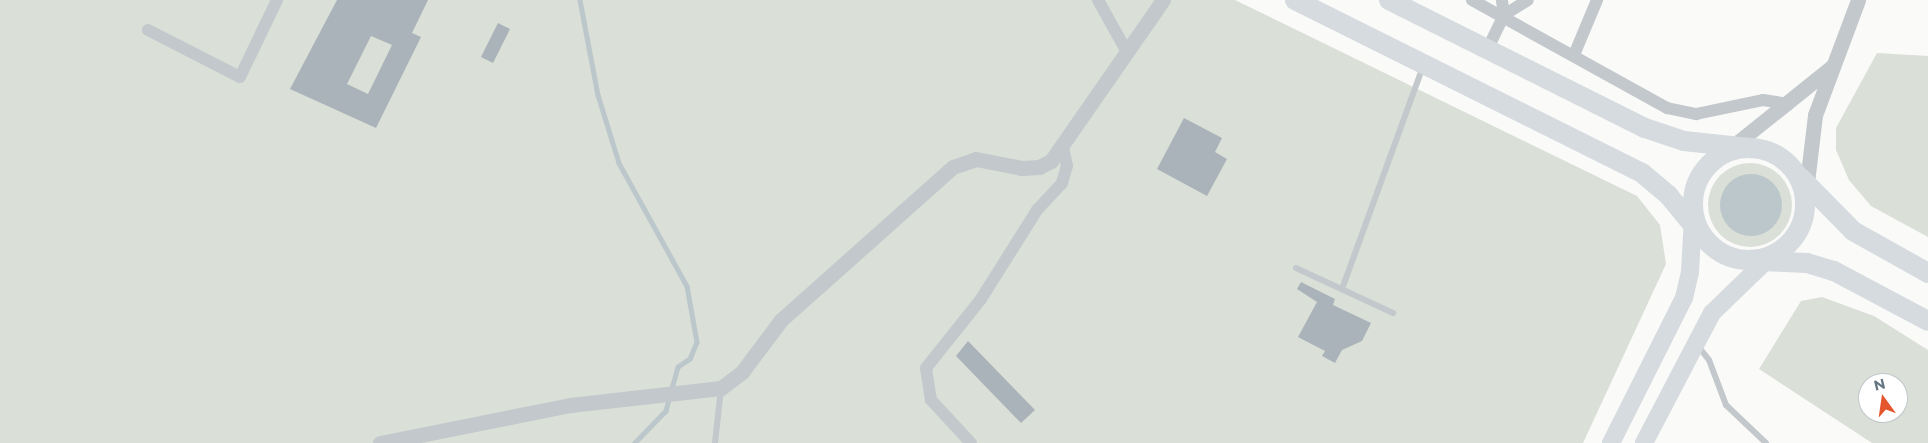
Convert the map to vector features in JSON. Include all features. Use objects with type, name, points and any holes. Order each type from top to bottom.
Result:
[{"type":"highway","points":[[1295,0],[1424,62],[1642,173],[1659,185],[1718,251],[1764,259],[1807,263],[1834,270],[1928,320]]},
{"type":"highway","points":[[1389,0],[1645,128],[1689,142],[1777,155],[1804,186],[1853,231],[1928,273]]},
{"type":"highway","points":[[1695,224],[1696,185],[1713,161],[1737,148]]},
{"type":"highway","points":[[1764,259],[1798,232],[1804,186]]},
{"type":"main road","points":[[1611,443],[1684,298],[1691,266],[1695,224]]},
{"type":"main road","points":[[1644,443],[1695,343],[1725,298],[1764,259]]},
{"type":"street","points":[[148,30],[240,77],[277,0]]},
{"type":"street","points":[[1098,0],[1128,54]]},
{"type":"street","points":[[380,443],[570,405],[715,390],[742,372],[781,320],[952,167],[976,159],[1039,167],[1052,161],[1128,54],[1163,0]]},
{"type":"street","points":[[1472,0],[1504,15],[1667,108],[1696,114],[1763,100],[1789,104]]},
{"type":"street","points":[[1502,0],[1504,15]]},
{"type":"street","points":[[1488,48],[1504,15],[1528,0]]},
{"type":"street","points":[[1574,55],[1597,0]]},
{"type":"street","points":[[1804,186],[1811,130],[1858,0]]},
{"type":"street","points":[[1737,148],[1834,65]]},
{"type":"street","points":[[971,443],[931,400],[926,368],[980,299],[1032,216],[1062,183],[1067,166],[1063,147]]},
{"type":"lane","points":[[1342,289],[1424,62]]},
{"type":"lane","points":[[1296,268],[1394,313]]},
{"type":"lane","points":[[1695,343],[1709,360],[1726,405],[1766,443]]},
{"type":"lane","points":[[715,390],[715,443]]},
{"type":"shaded area","points":[[0,0],[1235,0],[1637,196],[1660,225],[1666,264],[1583,443],[0,443]]},
{"type":"shaded area","points":[[1877,53],[1928,56],[1928,237],[1871,206],[1849,180],[1836,150],[1836,128]]},
{"type":"shaded area","points":[[1742,163],[1758,163],[1774,170],[1785,181],[1792,197],[1789,221],[1780,235],[1774,240],[1758,247],[1742,247],[1726,240],[1715,229],[1708,213],[1708,197],[1715,181],[1726,170]]},
{"type":"shaded area","points":[[1751,174],[1763,177],[1773,183],[1779,193],[1782,205],[1779,217],[1773,227],[1763,233],[1751,236],[1739,233],[1729,227],[1723,217],[1720,205],[1723,193],[1729,183],[1739,177]]},
{"type":"shaded area","points":[[1822,297],[1874,316],[1928,350],[1928,443],[1872,443],[1759,369],[1801,301]]},
{"type":"building","points":[[337,0],[428,0],[412,33],[421,37],[376,128],[290,89]],"holes":[[[371,36],[392,45],[368,94],[347,84]]]},
{"type":"building","points":[[498,23],[510,29],[493,63],[481,57]]},
{"type":"building","points":[[1184,118],[1222,138],[1215,152],[1227,159],[1207,196],[1157,169]]},
{"type":"building","points":[[1301,282],[1335,299],[1333,305],[1371,323],[1362,341],[1342,350],[1335,363],[1322,356],[1325,351],[1298,337],[1317,302],[1297,289]]},
{"type":"building","points":[[968,341],[1035,410],[1021,423],[956,356]]},
{"type":"waterway","points":[[580,0],[598,95],[619,163],[687,286],[697,342],[690,359],[678,367],[666,411],[635,443]]}]
